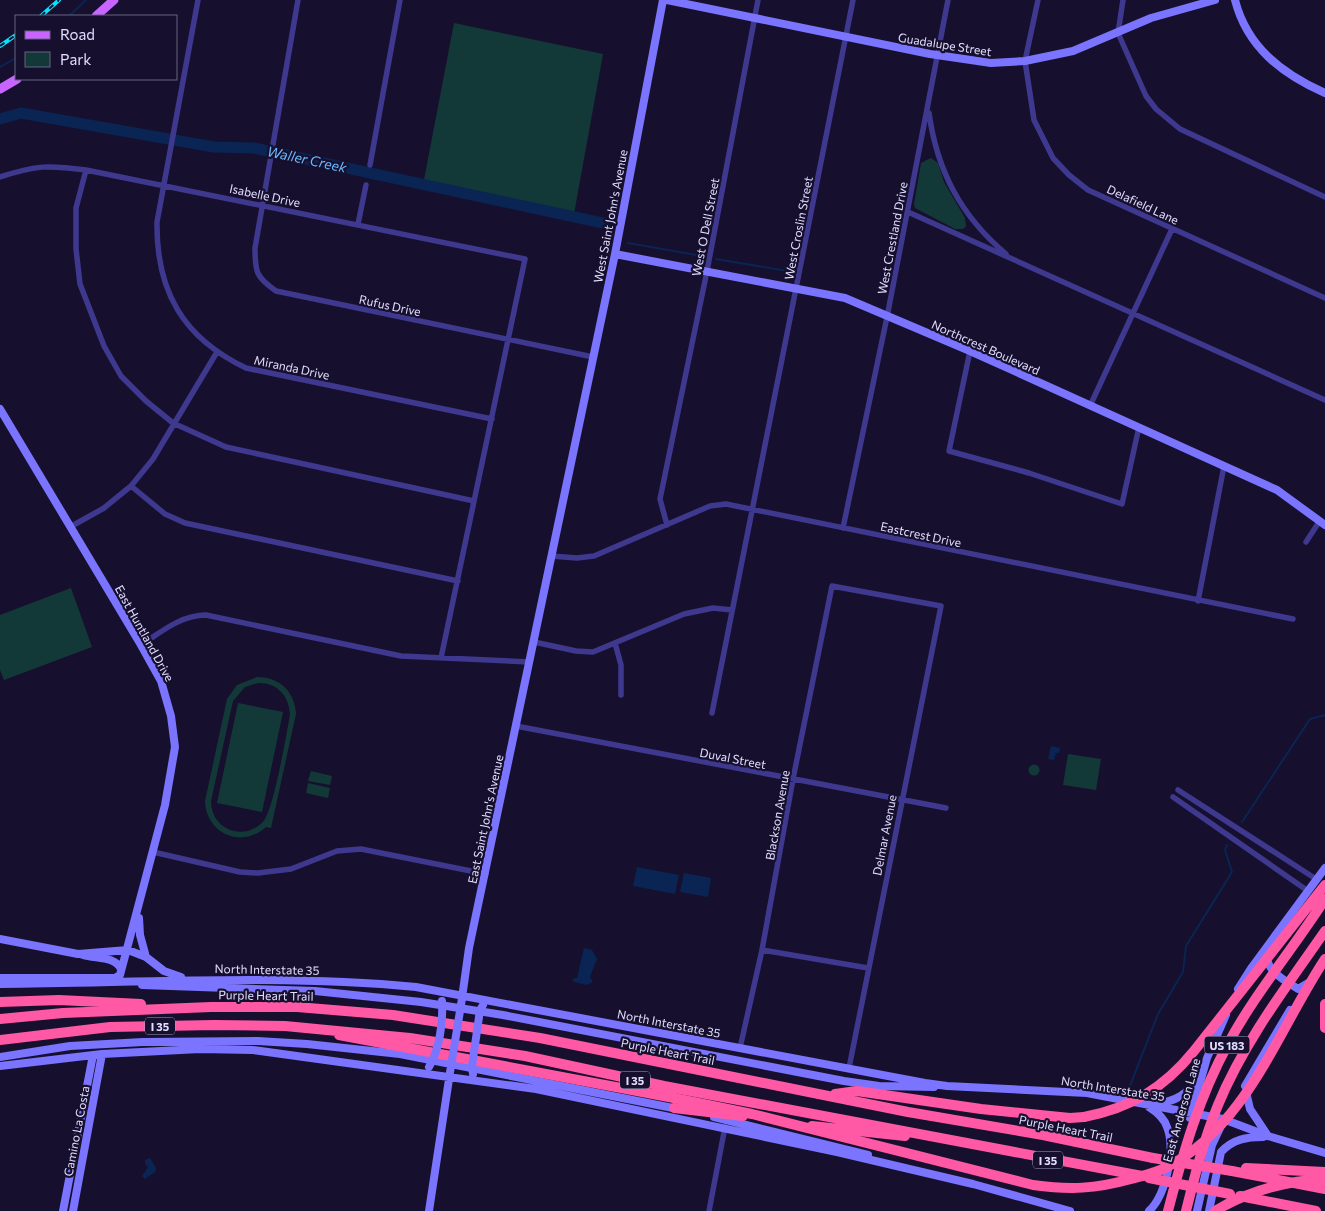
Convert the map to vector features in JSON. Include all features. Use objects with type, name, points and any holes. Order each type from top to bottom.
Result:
[{"type":"highway","points":[[828,1095],[857,1091],[981,1109],[1055,1117],[1084,1116],[1112,1110],[1136,1101],[1151,1093],[1172,1075],[1194,1051],[1321,882]]},
{"type":"highway","name":"US 183","points":[[1168,1211],[1187,1137],[1217,1064],[1239,1024],[1325,899]]},
{"type":"highway","name":"US 183","points":[[1186,1211],[1208,1132],[1235,1071],[1252,1038],[1325,931]]},
{"type":"highway","points":[[674,1103],[752,1114],[1033,1185],[1081,1189],[1099,1187],[1166,1168],[1195,1149],[1226,1118],[1250,1086],[1325,960]]},
{"type":"highway","points":[[0,1002],[126,1002],[166,1007]]},
{"type":"highway","points":[[1325,1004],[1325,1028]]},
{"type":"highway","name":"Purple Heart Trail","points":[[0,1019],[166,1007],[297,1007],[437,1021],[540,1038],[908,1112],[1043,1135],[1153,1158],[1232,1169],[1325,1189]]},
{"type":"highway","name":"I 35","points":[[0,1040],[110,1027],[214,1025],[321,1029],[410,1038],[525,1056],[664,1086],[1316,1211]]},
{"type":"highway","points":[[321,1029],[349,1038],[674,1103],[888,1135],[948,1139]]},
{"type":"highway","points":[[1232,1169],[1325,1172]]},
{"type":"highway","points":[[1215,1211],[1268,1188],[1309,1180],[1325,1180]]},
{"type":"main road","points":[[97,15],[114,0]]},
{"type":"main road","name":"West Saint John's Avenue","points":[[577,435],[615,254],[663,0]]},
{"type":"main road","name":"Guadalupe Street","points":[[667,0],[845,38],[975,62],[1025,61],[1073,51],[1151,18],[1214,0]]},
{"type":"main road","points":[[1235,0],[1246,27],[1264,54],[1292,76],[1325,93]]},
{"type":"main road","points":[[0,89],[15,80]]},
{"type":"main road","name":"Northcrest Boulevard","points":[[615,254],[845,298],[970,351],[1277,490],[1322,523]]},
{"type":"main road","name":"East Huntland Drive","points":[[0,409],[141,645],[163,687],[173,722],[175,746],[165,805],[128,950],[121,969]]},
{"type":"main road","name":"East Saint John's Avenue","points":[[429,1211],[462,1005],[469,948],[577,435]]},
{"type":"main road","name":"East Anderson Lane","points":[[1164,1211],[1207,1058],[1232,1001],[1252,967],[1308,891],[1321,882],[1325,868]]},
{"type":"main road","points":[[138,909],[140,935],[146,958]]},
{"type":"main road","points":[[0,939],[78,954],[98,960],[110,960],[116,962],[121,969],[120,975],[115,978],[0,978]]},
{"type":"main road","points":[[1271,943],[1267,954],[1267,963],[1271,968],[1298,988],[1304,987],[1314,978]]},
{"type":"main road","points":[[78,954],[128,950],[146,958],[164,971],[178,977],[198,979]]},
{"type":"main road","points":[[1197,1211],[1212,1145],[1223,1119],[1298,997],[1314,978],[1325,960]]},
{"type":"main road","name":"North Interstate 35","points":[[0,984],[115,983],[198,979],[368,982],[463,994],[947,1086],[1060,1090],[1146,1104],[1223,1119],[1268,1136],[1325,1153]]},
{"type":"main road","points":[[115,983],[190,988],[315,991],[421,1002],[503,1015],[844,1082],[923,1088],[947,1086]]},
{"type":"main road","points":[[416,1073],[429,1067],[434,1059],[439,1035],[442,1001],[436,991]]},
{"type":"main road","points":[[479,1082],[473,1074],[472,1066],[480,1010],[483,1005],[494,1000]]},
{"type":"main road","points":[[0,1057],[70,1046],[207,1040],[307,1044],[400,1054],[674,1103],[854,1150],[900,1166]]},
{"type":"main road","points":[[0,1066],[102,1054],[200,1049],[253,1050],[536,1090],[724,1127],[900,1166],[1070,1211]]},
{"type":"main road","name":"Camino La Costa","points":[[73,1211],[102,1054]]},
{"type":"main road","name":"Camino La Costa","points":[[64,1211],[93,1055]]},
{"type":"main road","points":[[1146,1104],[1171,1101],[1191,1089],[1207,1058]]},
{"type":"main road","points":[[1209,1211],[1221,1152],[1237,1140],[1268,1136],[1250,1108],[1247,1099],[1247,1082]]},
{"type":"main road","points":[[1146,1104],[1164,1120],[1170,1137],[1171,1147],[1161,1197],[1149,1211]]},
{"type":"street","name":"Miranda Drive","points":[[198,0],[157,222],[157,249],[166,287],[185,322],[217,352],[246,368],[492,419]]},
{"type":"street","name":"Rufus Drive","points":[[298,0],[255,248],[255,268],[260,280],[276,291],[593,357]]},
{"type":"street","points":[[370,165],[400,0]]},
{"type":"street","name":"West O Dell Street","points":[[667,525],[660,499],[707,271],[758,0]]},
{"type":"street","name":"West Croslin Street","points":[[712,713],[853,0]]},
{"type":"street","name":"West Crestland Drive","points":[[843,528],[908,212],[948,0]]},
{"type":"street","points":[[1025,61],[1038,0]]},
{"type":"street","points":[[1123,0],[1118,33],[1146,96],[1166,119],[1180,129],[1325,197]]},
{"type":"street","name":"Delafield Lane","points":[[1025,61],[1034,120],[1045,145],[1061,167],[1088,190],[1325,298]]},
{"type":"street","points":[[928,106],[937,152],[951,189],[977,227],[1012,260]]},
{"type":"street","name":"Isabelle Drive","points":[[0,177],[26,168],[47,165],[86,170],[164,184],[525,259],[509,340]]},
{"type":"street","points":[[86,170],[76,208],[76,249],[80,284],[104,346],[121,376],[174,423],[226,447],[474,500]]},
{"type":"street","points":[[358,224],[366,185]]},
{"type":"street","points":[[908,212],[1325,400]]},
{"type":"street","points":[[1090,406],[1172,229]]},
{"type":"street","points":[[441,658],[509,340]]},
{"type":"street","points":[[970,351],[949,451],[1029,473],[1122,504],[1139,427]]},
{"type":"street","points":[[70,526],[104,508],[131,486],[153,459],[217,352]]},
{"type":"street","points":[[1198,601],[1224,466]]},
{"type":"street","points":[[131,486],[165,514],[185,523],[458,581]]},
{"type":"street","name":"Eastcrest Drive","points":[[552,556],[576,558],[594,556],[716,505],[742,506],[1293,619]]},
{"type":"street","points":[[1306,542],[1322,523]]},
{"type":"street","name":"Blackson Avenue","points":[[740,1048],[762,950],[793,780],[832,586],[941,606]]},
{"type":"street","name":"Delmar Avenue","points":[[849,1068],[901,799],[941,606]]},
{"type":"street","points":[[534,642],[586,652],[600,650],[684,614],[713,608],[732,610]]},
{"type":"street","points":[[141,645],[176,623],[189,617],[206,615],[402,656],[530,662]]},
{"type":"street","points":[[615,644],[621,665],[621,696]]},
{"type":"street","name":"Duval Street","points":[[516,726],[946,808]]},
{"type":"street","points":[[1178,790],[1321,882]]},
{"type":"street","points":[[1173,797],[1243,848],[1308,891]]},
{"type":"street","points":[[153,852],[240,872],[258,873],[291,869],[337,851],[361,849],[486,874]]},
{"type":"street","points":[[762,950],[868,968]]},
{"type":"street","points":[[709,1211],[724,1127]]},
{"type":"green space","points":[[454,23],[603,54],[574,214],[423,185]]},
{"type":"green space","points":[[931,158],[938,163],[944,182],[965,218],[966,226],[963,229],[955,229],[915,208],[914,204],[921,163]]},
{"type":"green space","points":[[71,588],[92,647],[4,680],[0,670],[0,615]]},
{"type":"green space","points":[[257,677],[273,680],[285,687],[293,699],[296,714],[271,828],[266,827],[257,834],[246,837],[227,835],[218,830],[207,812],[205,801],[227,699],[237,685]],"holes":[[[265,683],[276,687],[280,691],[287,701],[290,714],[280,768],[269,811],[265,819],[258,826],[248,831],[238,832],[224,827],[218,821],[213,814],[211,801],[233,701],[245,687]]]},
{"type":"green space","points":[[238,703],[283,712],[262,812],[217,803]]},
{"type":"green space","points":[[1068,754],[1101,759],[1096,790],[1063,785]]},
{"type":"green space","points":[[1034,764],[1040,770],[1034,776],[1028,770]]},
{"type":"green space","points":[[311,771],[332,776],[330,785],[308,781]]},
{"type":"green space","points":[[308,783],[330,788],[328,798],[306,793]]},
{"type":"water","points":[[1051,746],[1060,748],[1054,760],[1048,759]]},
{"type":"water","points":[[637,867],[679,875],[675,894],[633,886]]},
{"type":"water","points":[[684,873],[711,878],[708,897],[680,892]]},
{"type":"water","points":[[584,948],[592,950],[597,959],[590,977],[593,982],[587,985],[574,982],[572,979],[577,978]]},
{"type":"water","points":[[150,1158],[156,1168],[155,1172],[145,1179],[142,1176],[148,1167],[145,1164],[145,1160]]},
{"type":"waterway","points":[[70,15],[86,0]]},
{"type":"waterway","points":[[0,67],[15,59]]},
{"type":"waterway","name":"Waller Creek","points":[[0,119],[21,113],[214,147],[254,148],[612,225]]},
{"type":"waterway","name":"Waller Creek","points":[[628,243],[702,256]]},
{"type":"waterway","name":"Waller Creek","points":[[716,259],[787,271]]},
{"type":"waterway","points":[[1242,822],[1310,719],[1325,715]]},
{"type":"waterway","points":[[1128,1091],[1158,1014],[1183,972],[1186,946],[1232,872],[1225,850],[1227,845]]},
{"type":"railway","points":[[42,15],[59,0]]},
{"type":"railway","points":[[0,46],[15,36]]}]
